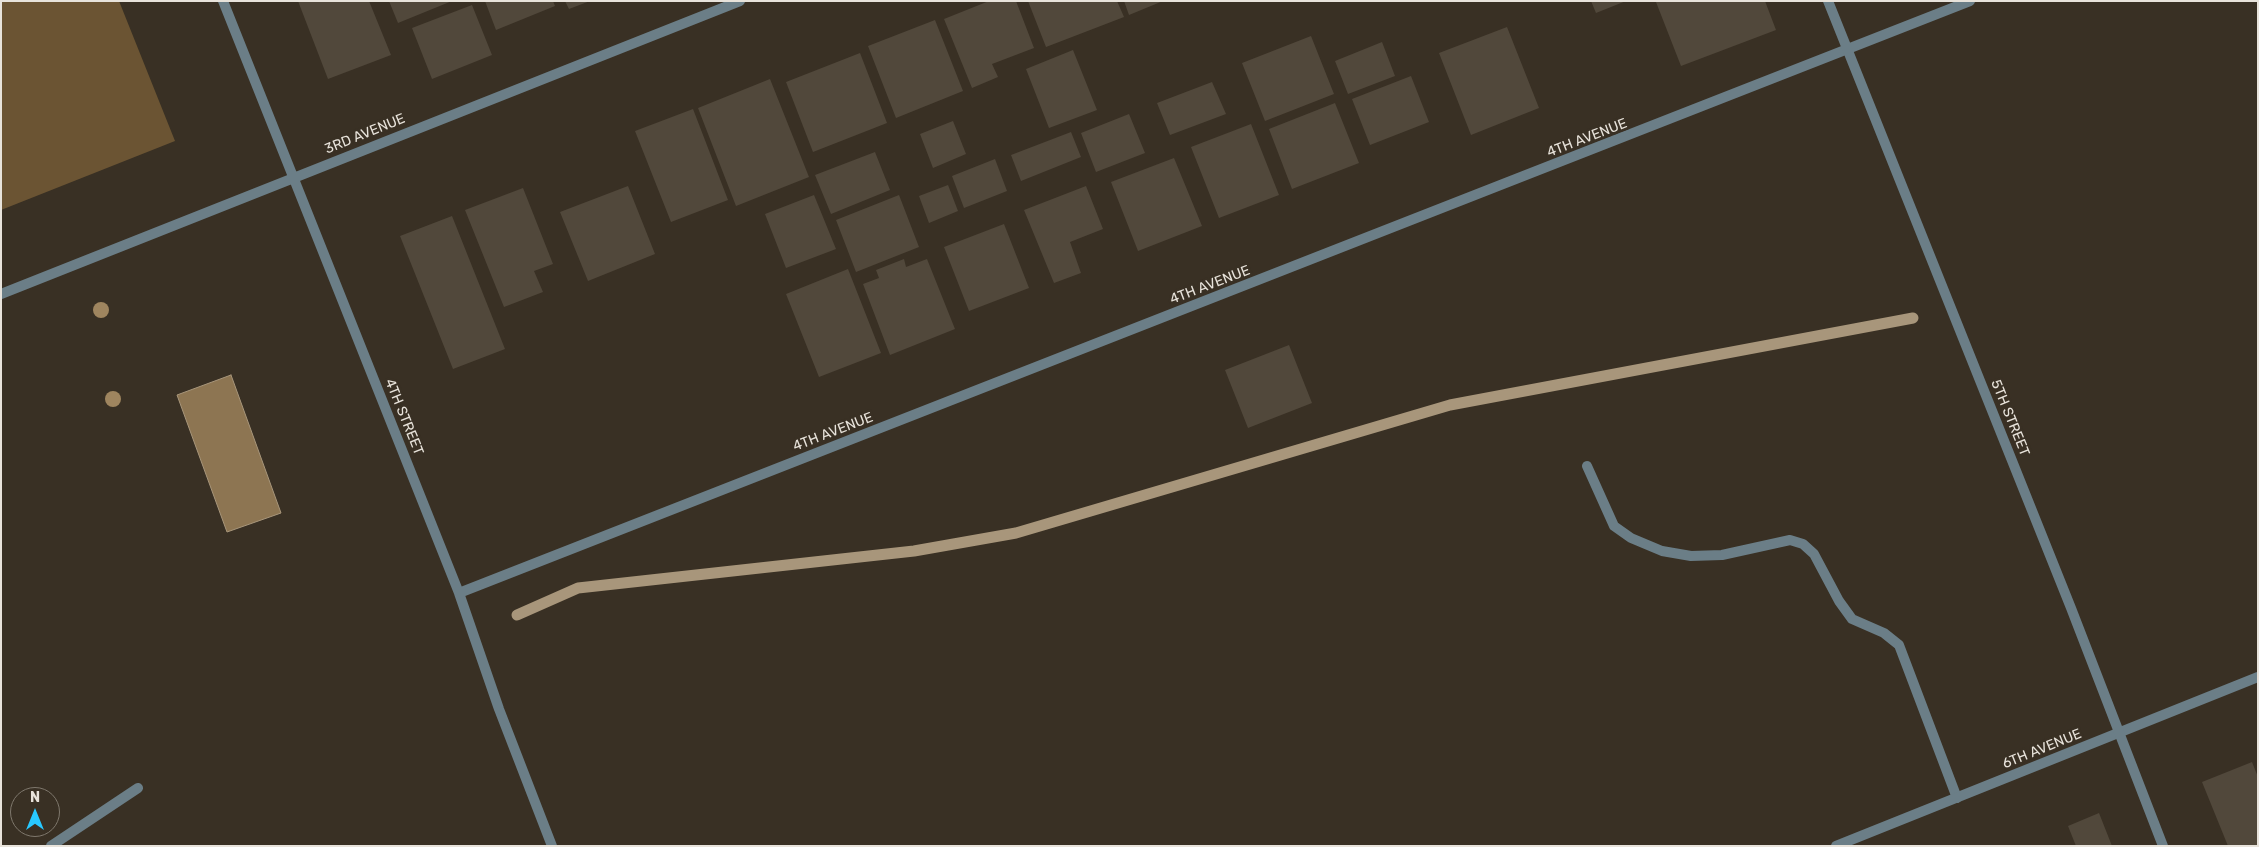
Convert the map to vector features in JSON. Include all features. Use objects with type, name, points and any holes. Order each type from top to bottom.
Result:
[{"type":"street","name":"4TH STREET","points":[[223,1],[295,177],[459,593],[498,709],[552,846]]},
{"type":"street","name":"3RD AVENUE","points":[[1,294],[740,1]]},
{"type":"street","name":"5TH STREET","points":[[1828,1],[2163,846]]},
{"type":"street","name":"4TH AVENUE","points":[[459,593],[1970,1]]},
{"type":"street","points":[[1587,466],[1614,526],[1631,538],[1662,551],[1691,556],[1722,555],[1790,540],[1803,544],[1814,554],[1839,601],[1852,618],[1884,633],[1899,645],[1957,798]]},
{"type":"street","name":"6TH AVENUE","points":[[1836,846],[2258,677]]},
{"type":"street","points":[[51,846],[138,788]]},
{"type":"shaded area","points":[[1,1],[119,1],[175,141],[1,210]]},
{"type":"shaded area","points":[[231,375],[281,513],[227,532],[177,395]]},
{"type":"building","points":[[298,1],[369,1],[391,55],[328,79]]},
{"type":"building","points":[[389,1],[452,1],[398,23]]},
{"type":"building","points":[[485,1],[553,1],[555,6],[496,30]]},
{"type":"building","points":[[565,1],[590,1],[569,9]]},
{"type":"building","points":[[989,1],[1016,1],[1034,48],[992,64],[998,77],[972,88],[944,19]]},
{"type":"building","points":[[1028,1],[1117,1],[1124,17],[1046,47]]},
{"type":"building","points":[[1124,1],[1163,1],[1129,15]]},
{"type":"building","points":[[1591,1],[1626,1],[1596,13]]},
{"type":"building","points":[[1765,1],[1776,30],[1681,66],[1656,2]]},
{"type":"building","points":[[472,5],[492,55],[432,79],[412,28]]},
{"type":"building","points":[[935,20],[963,91],[896,118],[868,46]]},
{"type":"building","points":[[1507,27],[1539,108],[1471,135],[1439,53]]},
{"type":"building","points":[[1311,36],[1334,94],[1265,121],[1242,63]]},
{"type":"building","points":[[1382,42],[1395,76],[1348,94],[1335,61]]},
{"type":"building","points":[[1073,50],[1097,110],[1049,128],[1026,69]]},
{"type":"building","points":[[860,53],[887,123],[813,152],[786,82]]},
{"type":"building","points":[[1411,76],[1429,122],[1370,145],[1352,99]]},
{"type":"building","points":[[770,79],[809,177],[736,206],[698,108]]},
{"type":"building","points":[[1212,82],[1226,114],[1170,135],[1157,103]]},
{"type":"building","points":[[1335,103],[1359,163],[1292,189],[1269,129]]},
{"type":"building","points":[[693,109],[728,200],[671,222],[635,131]]},
{"type":"building","points":[[1129,114],[1145,153],[1096,172],[1081,133]]},
{"type":"building","points":[[953,121],[966,154],[933,168],[920,134]]},
{"type":"building","points":[[1251,124],[1279,195],[1219,218],[1191,147]]},
{"type":"building","points":[[1071,132],[1081,157],[1021,181],[1011,155]]},
{"type":"building","points":[[875,152],[890,190],[831,214],[815,175]]},
{"type":"building","points":[[1174,158],[1202,226],[1138,251],[1111,182]]},
{"type":"building","points":[[995,159],[1007,191],[964,208],[952,176]]},
{"type":"building","points":[[948,185],[958,211],[929,223],[919,196]]},
{"type":"building","points":[[628,186],[655,254],[588,281],[560,212]]},
{"type":"building","points":[[1086,186],[1103,229],[1070,242],[1081,273],[1054,283],[1024,210]]},
{"type":"building","points":[[523,188],[553,264],[534,271],[543,292],[504,307],[465,210]]},
{"type":"building","points":[[814,195],[836,249],[786,268],[765,214]]},
{"type":"building","points":[[899,195],[919,247],[856,272],[836,220]]},
{"type":"building","points":[[452,216],[505,349],[453,369],[400,236]]},
{"type":"building","points":[[1004,224],[1029,288],[969,311],[944,247]]},
{"type":"building","points":[[904,259],[906,267],[927,259],[955,329],[890,355],[863,284],[879,278],[876,270]]},
{"type":"building","points":[[848,269],[881,353],[819,377],[786,294]]},
{"type":"building","points":[[1289,345],[1312,403],[1248,428],[1225,370]]},
{"type":"building","points":[[2252,762],[2258,777],[2258,846],[2228,846],[2202,782]]},
{"type":"building","points":[[2099,813],[2112,846],[2076,846],[2068,826]]},
{"type":"waterway","points":[[517,615],[578,588],[914,551],[1016,533],[1450,405],[1913,318]]}]
